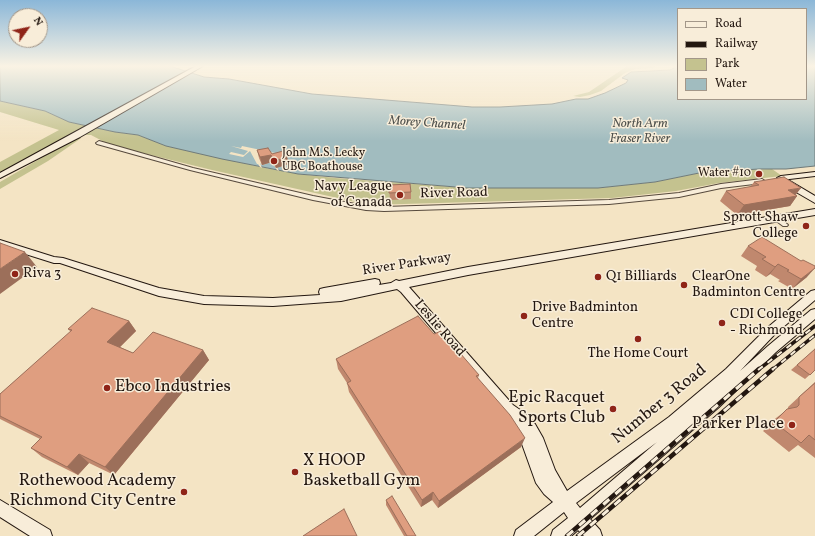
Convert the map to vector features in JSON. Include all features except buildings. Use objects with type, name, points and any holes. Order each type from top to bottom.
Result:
[{"type":"street","points":[[0,180],[155,91]]},
{"type":"street","name":"River Road","points":[[100,143],[192,169],[313,198],[366,208],[384,209],[610,202],[679,195],[721,186],[815,174]]},
{"type":"street","points":[[0,176],[61,144]]},
{"type":"street","points":[[774,179],[815,200]]},
{"type":"street","points":[[468,271],[815,212]]},
{"type":"street","points":[[777,219],[785,225]]},
{"type":"street","points":[[0,236],[58,256],[60,260]]},
{"type":"street","points":[[0,243],[54,260],[60,260],[159,292],[204,300],[249,301]]},
{"type":"street","name":"River Parkway","points":[[249,301],[340,290],[452,270],[468,271]]},
{"type":"street","name":"River Parkway","points":[[249,301],[273,302],[326,298],[401,285],[468,271]]},
{"type":"street","points":[[289,296],[326,295],[394,283],[401,285]]},
{"type":"street","name":"Leslie Road","points":[[401,285],[508,409],[514,423],[528,440],[541,478],[552,492],[565,502],[594,536]]},
{"type":"street","name":"Number 3 Road","points":[[522,536],[674,421],[730,373],[771,331],[813,305]]},
{"type":"street","name":"Number 3 Road","points":[[559,536],[714,403],[772,349],[813,305]]},
{"type":"street","points":[[0,508],[44,536]]},
{"type":"green space","points":[[601,91],[580,97],[573,96]]},
{"type":"green space","points":[[0,101],[45,111],[69,122],[115,132],[138,135],[166,146],[261,167],[298,174],[335,178],[468,188],[598,188],[655,182],[704,172],[772,169],[782,176],[719,183],[676,191],[612,198],[369,205],[212,170],[110,145],[91,135],[74,133],[0,173],[0,162],[59,130],[0,112]]},
{"type":"green space","points":[[79,136],[81,138],[48,161],[0,189],[0,182]]},
{"type":"water","name":"North Arm Fraser River","points":[[0,91],[295,91],[312,94],[472,107],[500,107],[552,104],[576,99],[588,99],[609,91],[677,91],[677,100],[807,100],[807,91],[815,91],[815,166],[786,169],[704,172],[655,182],[598,188],[468,188],[298,174],[166,146],[138,135],[115,132],[69,122],[45,111],[0,101]]},
{"type":"pier","points":[[231,146],[241,148],[242,146],[280,154],[287,165],[277,167],[279,171],[272,162],[262,165],[260,163],[262,168],[257,164],[250,151],[243,157],[229,154],[231,152],[244,155],[248,151]]},
{"type":"railway","points":[[758,370],[815,326]]},
{"type":"railway","points":[[772,370],[815,335]]},
{"type":"railway","points":[[567,536],[759,369]]},
{"type":"railway","points":[[578,536],[773,369]]},
{"type":"place","name":"John M.S. Lecky UBC Boathouse","points":[[274,161]]},
{"type":"place","name":"Water #10","points":[[759,174]]},
{"type":"place","name":"Navy League of Canada","points":[[400,195]]},
{"type":"place","name":"Sprott Shaw College","points":[[806,226]]},
{"type":"place","name":"Riva 3","points":[[15,274]]},
{"type":"place","name":"Q1 Billiards","points":[[598,277]]},
{"type":"place","name":"ClearOne Badminton Centre","points":[[684,285]]},
{"type":"place","name":"Drive Badminton Centre","points":[[524,316]]},
{"type":"place","name":"CDI College - Richmond","points":[[722,323]]},
{"type":"place","name":"The Home Court","points":[[638,339]]},
{"type":"place","name":"Ebco Industries","points":[[107,388]]},
{"type":"place","name":"Epic Racquet Sports Club","points":[[613,409]]},
{"type":"place","name":"Parker Place","points":[[792,425]]},
{"type":"place","name":"X HOOP Basketball Gym","points":[[295,472]]},
{"type":"place","name":"Rothewood Academy Richmond City Centre","points":[[184,492]]},
{"type":"water label","name":"Morey Channel","points":[[427,124]]}]
